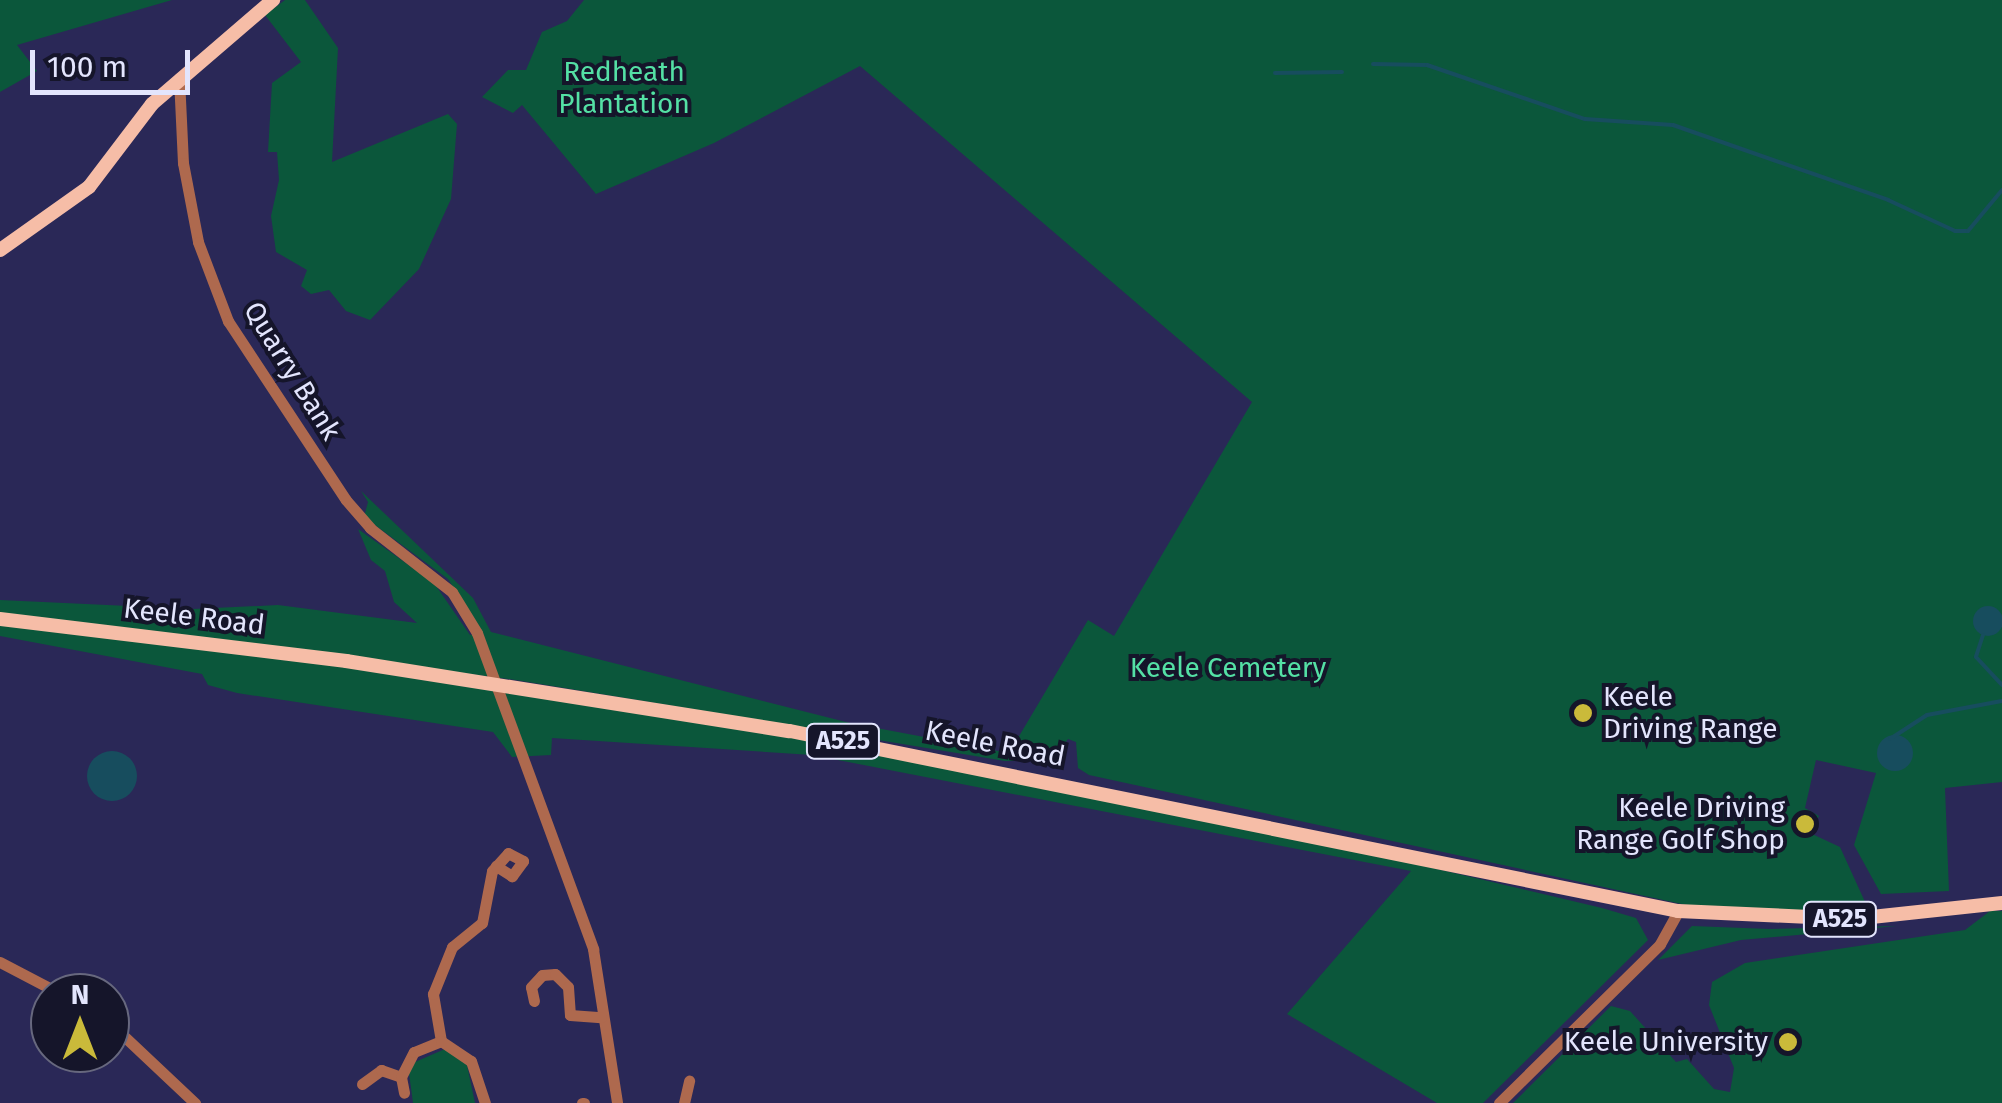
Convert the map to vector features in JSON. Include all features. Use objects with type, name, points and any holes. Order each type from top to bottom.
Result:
[{"type":"main road","points":[[0,250],[89,187],[180,78],[273,0]]},
{"type":"main road","name":"Keele Road","points":[[0,618],[346,662],[790,731],[1678,911],[1853,919],[2002,903]]},
{"type":"street","name":"Quarry Bank","points":[[180,78],[183,162],[198,242],[228,320],[346,500],[370,528],[452,592],[478,633],[511,736],[542,802],[592,949],[617,1103]]},
{"type":"street","points":[[485,1103],[471,1061],[441,1041],[434,994],[452,946],[482,923],[496,866]]},
{"type":"street","points":[[1498,1103],[1660,944],[1678,911]]},
{"type":"street","points":[[0,962],[30,978]]},
{"type":"street","points":[[534,1001],[531,987],[542,975],[555,974],[568,986],[570,1015],[601,1017]]},
{"type":"street","points":[[130,1041],[196,1103]]},
{"type":"street","points":[[404,1093],[401,1077],[414,1052],[441,1041]]},
{"type":"street","points":[[362,1084],[381,1070],[401,1077]]},
{"type":"street","points":[[684,1103],[688,1081]]},
{"type":"green space","points":[[0,0],[172,0],[17,45],[37,71],[0,92]]},
{"type":"green space","points":[[285,0],[305,0],[338,48],[332,162],[448,114],[457,124],[451,199],[419,269],[370,320],[346,311],[329,290],[311,294],[301,286],[307,270],[276,252],[271,216],[279,180],[277,152],[268,152],[272,83],[301,62],[265,15]]},
{"type":"green space","points":[[584,0],[2002,0],[2002,782],[1945,788],[1949,891],[1881,894],[1854,845],[1876,773],[1816,760],[1805,808],[1819,816],[1810,833],[1840,847],[1866,904],[1815,908],[1815,914],[1691,906],[1089,775],[1078,768],[1076,742],[1068,739],[1053,760],[1005,761],[516,680],[0,613],[0,600],[193,609],[278,605],[417,623],[394,602],[385,571],[371,560],[358,529],[434,583],[470,635],[482,632],[448,579],[364,517],[368,502],[361,491],[473,598],[491,632],[850,723],[1009,753],[1088,620],[1114,636],[1252,402],[860,66],[714,143],[596,194],[522,105],[513,113],[482,97],[508,70],[526,70],[542,32],[567,21]]},
{"type":"green space","points":[[0,625],[329,665],[850,747],[1344,847],[1602,908],[1636,918],[1648,940],[1483,1103],[1437,1103],[1287,1014],[1411,871],[812,755],[552,738],[551,755],[512,757],[493,732],[237,693],[208,685],[202,674],[0,636]]},
{"type":"green space","name":"Keele University","points":[[1990,911],[2002,911],[2002,1103],[1513,1103],[1611,1006],[1630,1011],[1676,1062],[1687,1059],[1714,1089],[1730,1092],[1734,1068],[1709,1005],[1712,982],[1745,963],[1965,930]]},
{"type":"green space","points":[[1692,926],[1897,926],[1741,940],[1658,960]]},
{"type":"green space","points":[[445,1049],[467,1065],[475,1103],[413,1103],[409,1073],[415,1062]]},
{"type":"water","points":[[1988,606],[1999,610],[2003,621],[1999,632],[1988,636],[1977,632],[1973,621],[1977,610]]},
{"type":"water","points":[[1895,735],[1908,740],[1913,753],[1908,766],[1895,771],[1882,766],[1877,753],[1882,740]]},
{"type":"water","points":[[112,751],[129,759],[137,776],[129,793],[112,801],[95,793],[87,776],[95,759]]},
{"type":"waterway","points":[[1373,64],[1427,65],[1585,119],[1673,125],[1888,200],[1955,231],[1968,231],[2002,190]]},
{"type":"waterway","points":[[1275,73],[1342,72]]},
{"type":"waterway","points":[[1983,635],[1976,657],[2002,685]]},
{"type":"waterway","points":[[1890,739],[1927,715],[2002,701]]},
{"type":"place","name":"Keele Driving Range","points":[[1583,713]]},
{"type":"place","name":"Keele Driving Range Golf Shop","points":[[1805,824]]},
{"type":"place","name":"Keele University","points":[[1788,1042]]},
{"type":"park label","name":"Redheath Plantation","points":[[624,88]]},
{"type":"park label","name":"Keele Cemetery","points":[[1228,668]]}]
